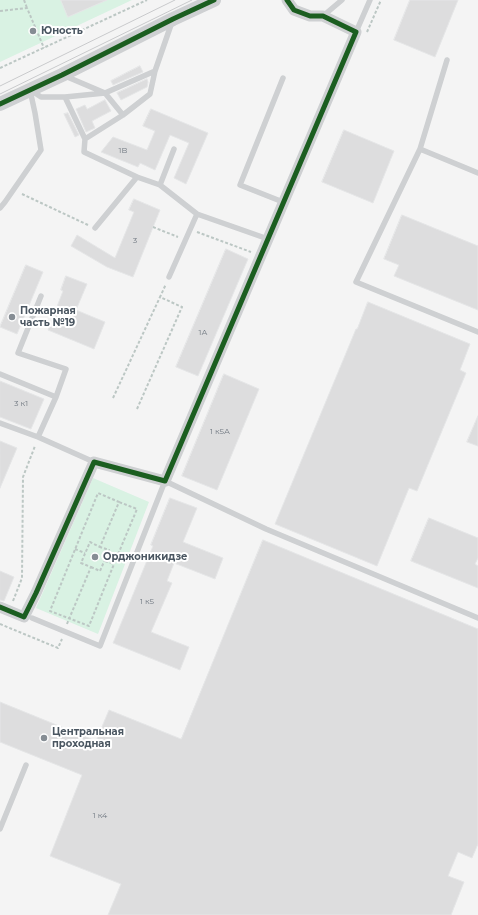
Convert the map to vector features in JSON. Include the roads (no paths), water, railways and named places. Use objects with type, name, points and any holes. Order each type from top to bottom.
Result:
[{"type":"street","points":[[0,104],[214,0]]},
{"type":"street","points":[[0,607],[28,617],[36,593],[94,462],[165,481],[356,32],[323,16],[310,16],[294,10],[288,0]]},
{"type":"lane","points":[[323,16],[342,0]]},
{"type":"lane","points":[[356,32],[370,0]]},
{"type":"lane","points":[[85,139],[123,115],[150,94],[155,71],[173,19]]},
{"type":"lane","points":[[447,60],[420,149],[356,282],[478,332]]},
{"type":"lane","points":[[30,90],[41,96],[65,97],[105,93],[155,71]]},
{"type":"lane","points":[[62,75],[105,93],[123,115]]},
{"type":"lane","points":[[284,78],[240,185],[284,202]]},
{"type":"lane","points":[[0,208],[41,150],[30,90]]},
{"type":"lane","points":[[65,97],[85,139],[84,152],[137,177],[160,185],[197,214],[268,239]]},
{"type":"lane","points":[[160,185],[174,149]]},
{"type":"lane","points":[[420,149],[478,173]]},
{"type":"lane","points":[[95,228],[137,177]]},
{"type":"lane","points":[[169,277],[197,214]]},
{"type":"lane","points":[[38,437],[56,398],[66,369],[18,353],[41,296]]},
{"type":"lane","points":[[0,374],[56,398]]},
{"type":"lane","points":[[0,423],[38,437],[94,462]]},
{"type":"lane","points":[[28,617],[100,646],[165,481],[266,529],[478,618]]},
{"type":"lane","points":[[0,829],[26,764]]},
{"type":"tram line","points":[[0,86],[175,0]]},
{"type":"tram line","points":[[0,94],[192,0]]},
{"type":"place","name":"Юность","points":[[33,31]]},
{"type":"place","name":"Пожарная часть №19","points":[[12,317]]},
{"type":"place","name":"Орджоникидзе","points":[[95,557]]},
{"type":"place","name":"Центральная проходная","points":[[44,738]]}]
